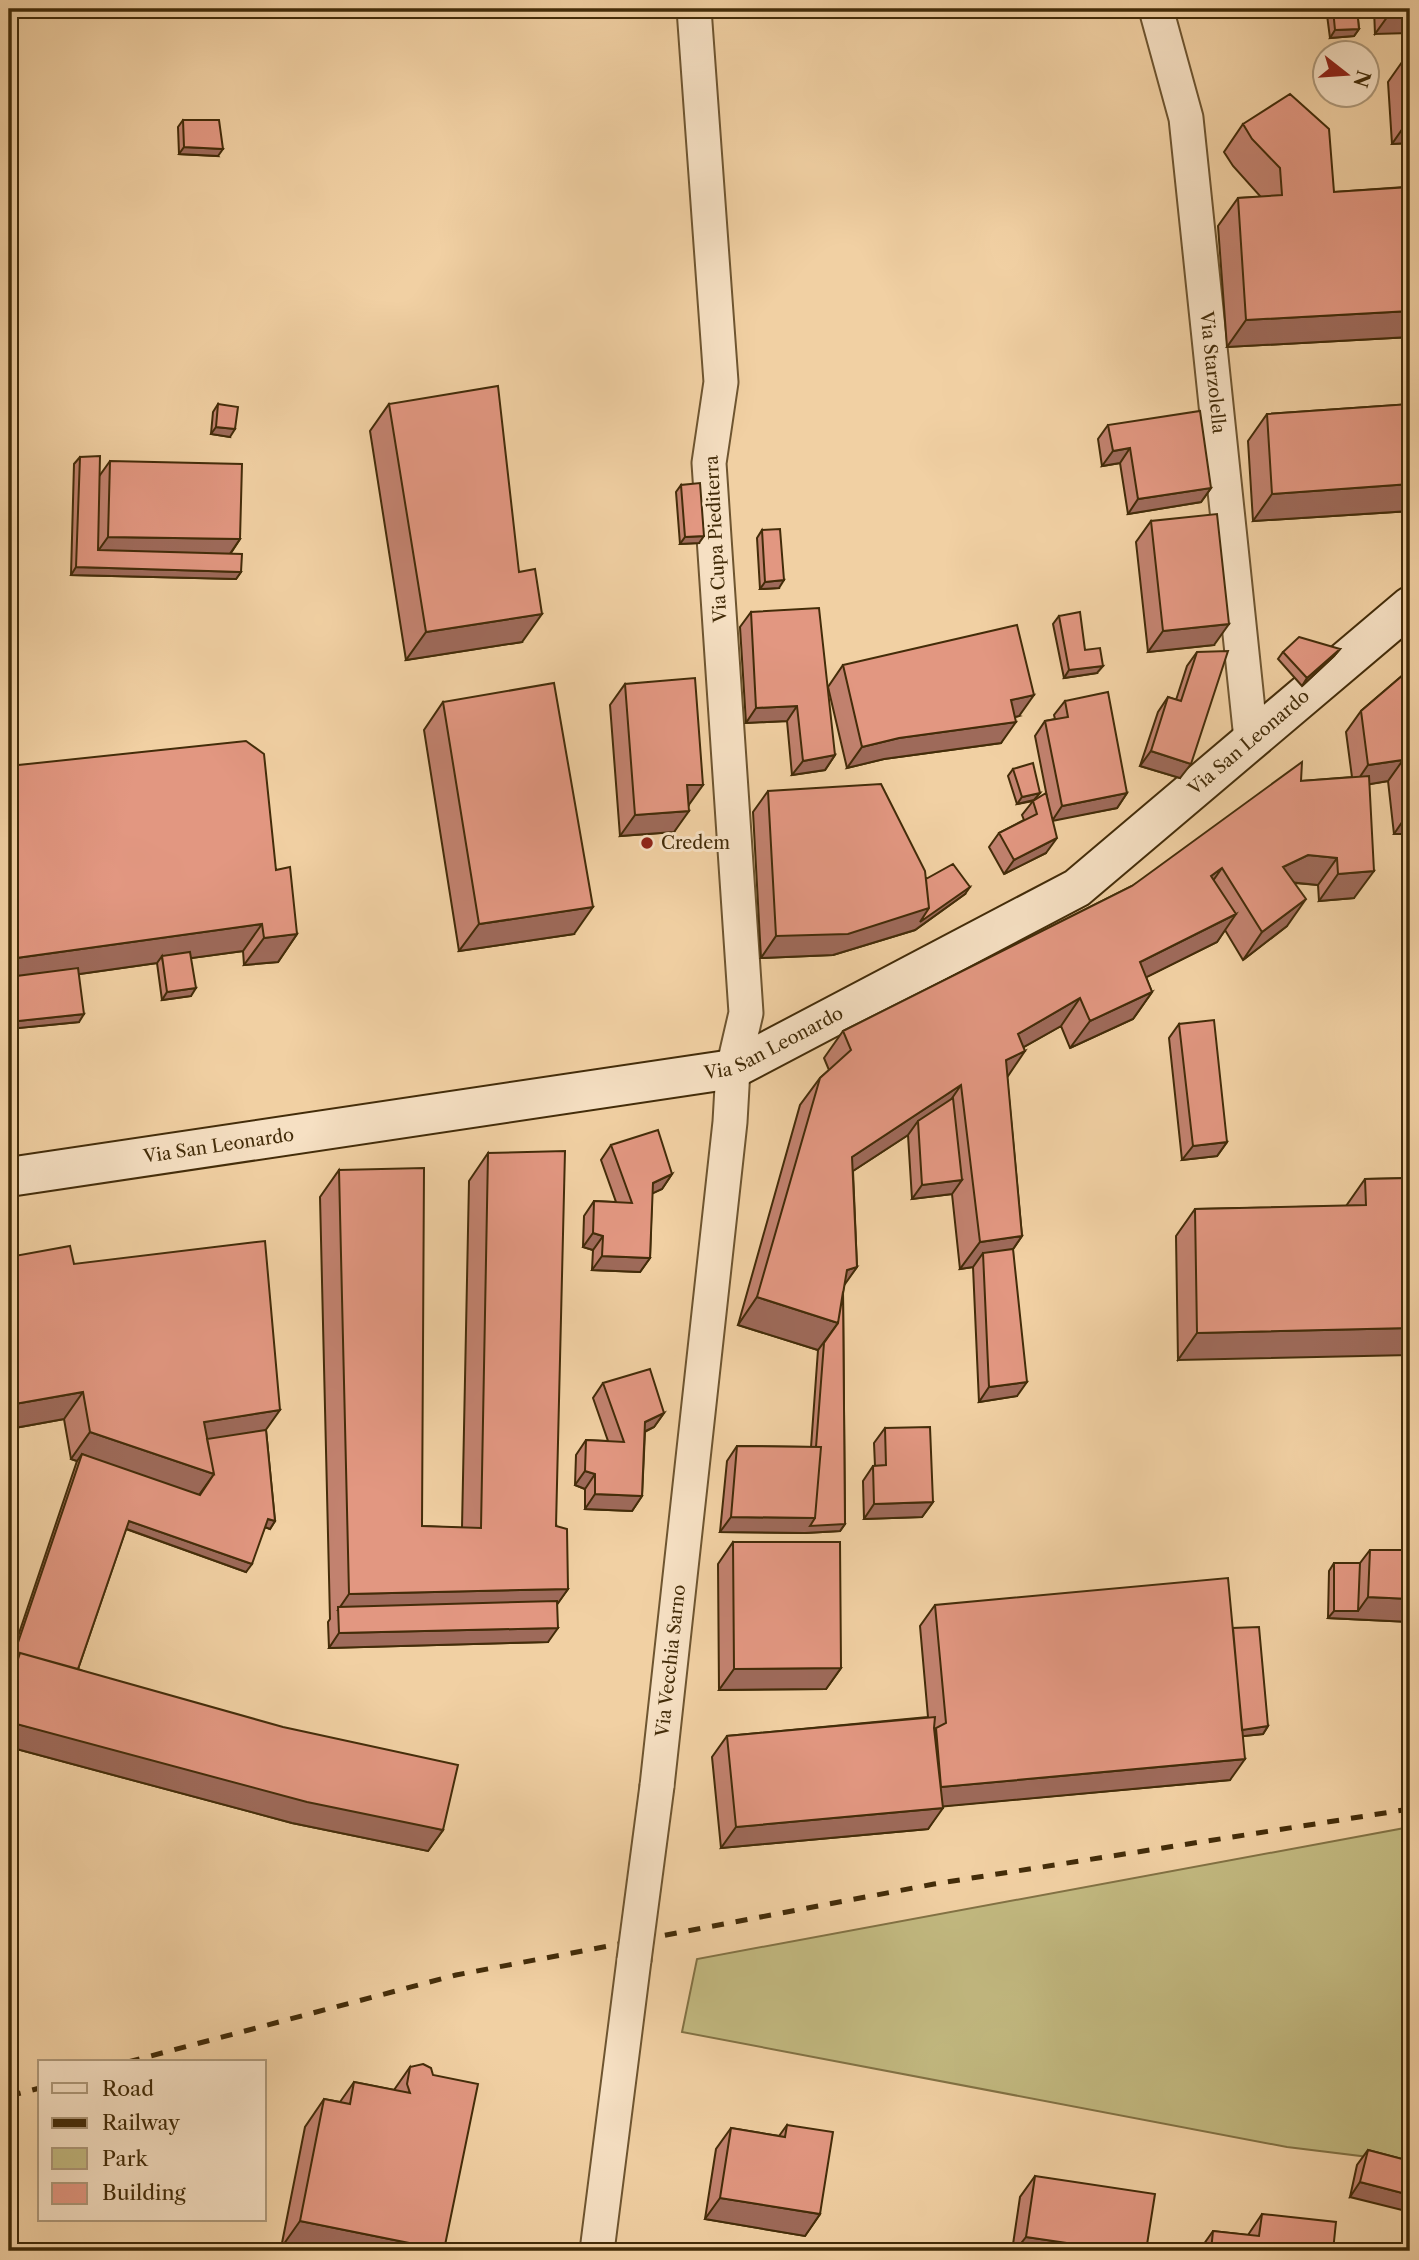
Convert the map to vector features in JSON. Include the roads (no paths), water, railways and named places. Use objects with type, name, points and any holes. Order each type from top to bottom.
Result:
[{"type":"main road","name":"Via San Leonardo","points":[[9,1177],[733,1069],[1077,888],[1410,606]]},
{"type":"street","name":"Via Cupa Piediterra","points":[[694,9],[721,382],[709,463],[746,1013],[733,1069]]},
{"type":"street","name":"Via Starzolella","points":[[1156,9],[1186,118],[1251,739]]},
{"type":"street","name":"Via Vecchia Sarno","points":[[597,2251],[657,1786],[729,1136],[733,1069]]},
{"type":"railway","points":[[136,2060],[456,1975],[934,1884],[1410,1809]]},
{"type":"railway","points":[[9,2096],[38,2089]]},
{"type":"place","name":"Credem","points":[[647,843]]}]
